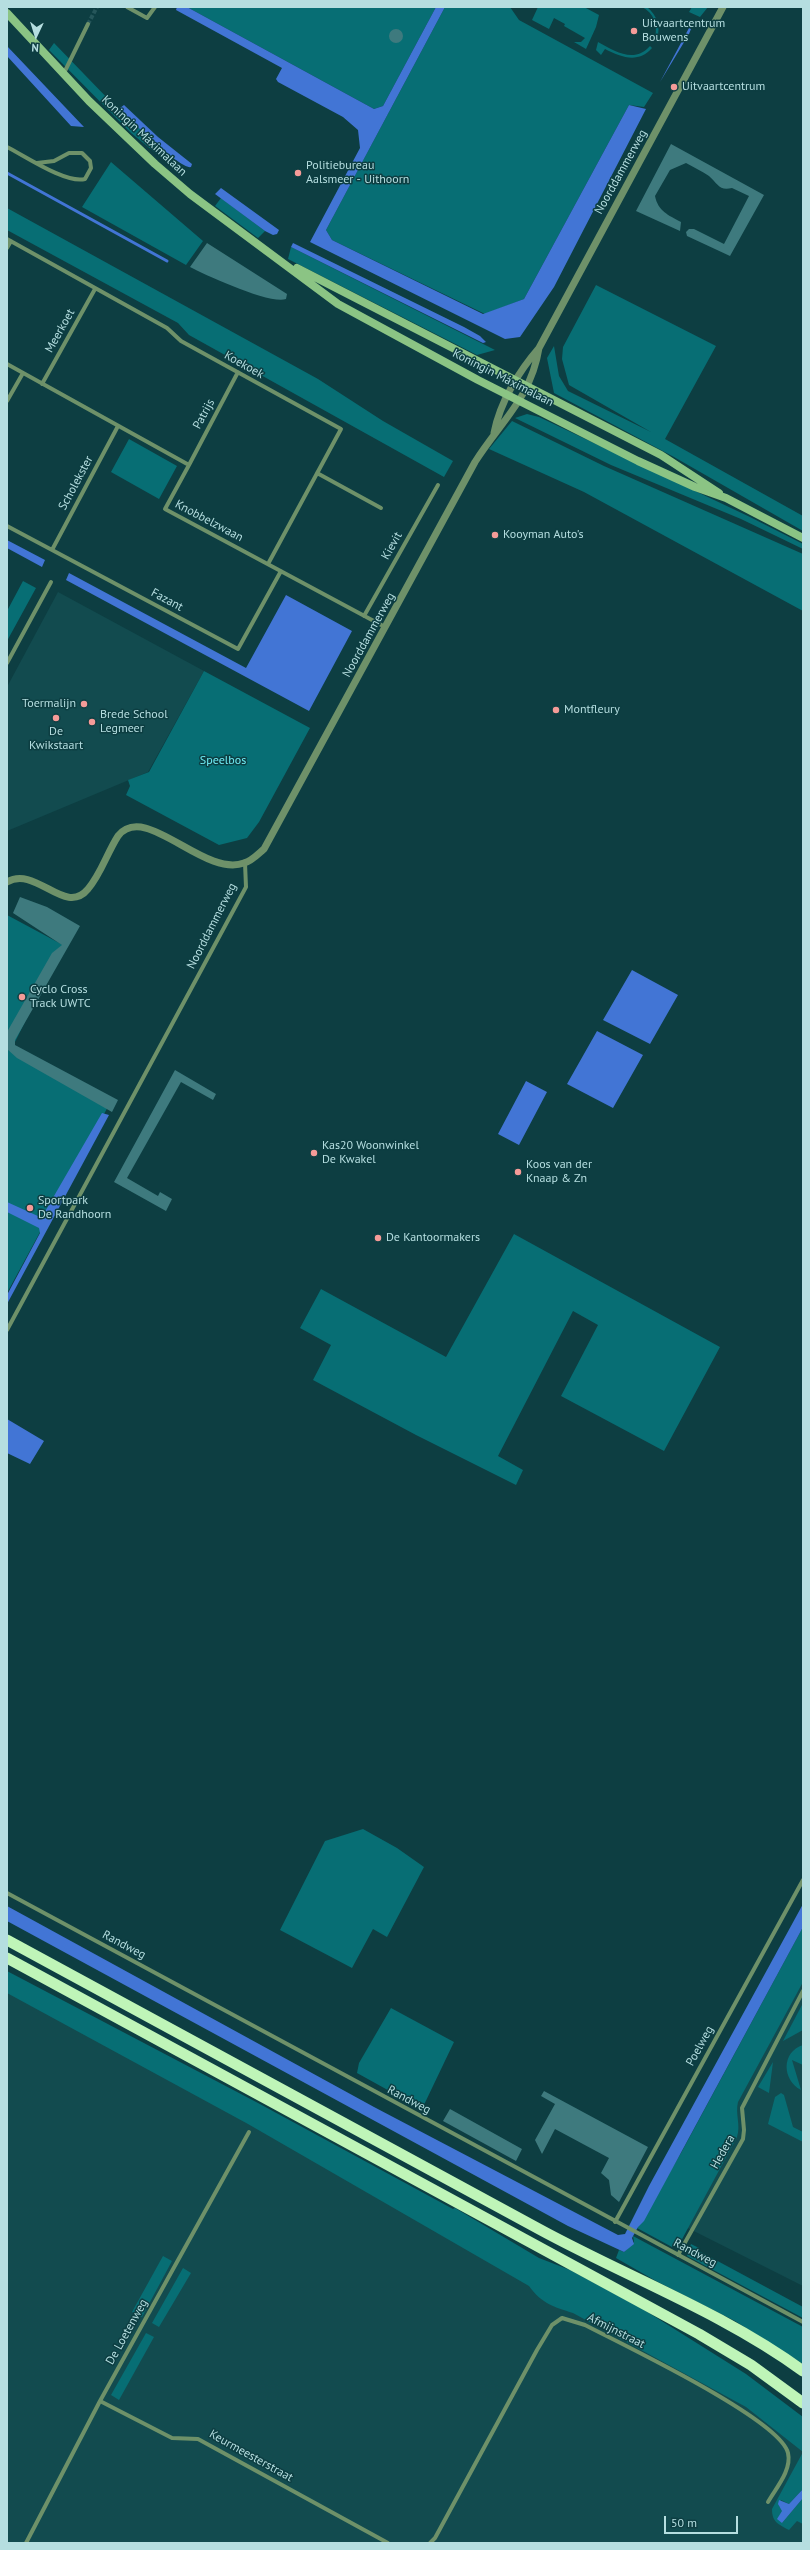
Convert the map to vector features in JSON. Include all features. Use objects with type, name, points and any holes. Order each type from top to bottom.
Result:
[{"type":"highway","points":[[7,1940],[541,2231],[708,2313],[762,2343],[803,2371]]},
{"type":"highway","points":[[7,1958],[699,2334],[751,2365],[803,2403]]},
{"type":"main road","name":"Koningin Máximalaan","points":[[7,13],[89,101],[184,190],[280,259],[338,304],[520,401],[638,461],[726,498],[803,538]]},
{"type":"main road","name":"Koningin Máximalaan","points":[[280,259],[660,455],[699,478],[726,498]]},
{"type":"street","points":[[127,7],[147,18],[155,7]]},
{"type":"street","name":"Noorddammerweg","points":[[494,433],[496,422],[515,381],[524,366],[539,348],[723,7]]},
{"type":"street","points":[[64,74],[88,24]]},
{"type":"street","points":[[7,147],[36,162],[70,179],[78,181],[85,179],[92,168],[90,161],[81,153],[69,153],[54,161],[36,162]]},
{"type":"street","points":[[7,248],[9,240]]},
{"type":"street","name":"Koekoek","points":[[9,240],[167,328],[181,341],[341,429],[268,564]]},
{"type":"street","name":"Meerkoet","points":[[42,384],[95,289]]},
{"type":"street","name":"Noorddammerweg","points":[[7,1330],[246,887],[245,863],[264,849],[475,462],[494,433],[504,425],[520,401],[536,371],[539,348]]},
{"type":"street","points":[[7,364],[189,465]]},
{"type":"street","name":"Patrijs","points":[[189,465],[238,372]]},
{"type":"street","points":[[7,401],[23,373]]},
{"type":"street","name":"Scholekster","points":[[52,550],[118,426]]},
{"type":"street","name":"Knobbelzwaan","points":[[189,465],[165,509],[385,627]]},
{"type":"street","points":[[317,473],[381,508]]},
{"type":"street","name":"Kievit","points":[[364,616],[438,485]]},
{"type":"street","name":"Fazant","points":[[7,526],[238,649],[281,571]]},
{"type":"street","points":[[7,663],[50,582]]},
{"type":"street","points":[[7,882],[15,878],[25,877],[64,896],[78,896],[88,889],[118,836],[125,829],[133,825],[149,828],[216,863],[230,866],[245,863]]},
{"type":"street","name":"Poelweg","points":[[615,2222],[803,1880]]},
{"type":"street","name":"Randweg","points":[[7,1893],[803,2322]]},
{"type":"street","name":"Hedera","points":[[678,2255],[743,2139],[744,2130],[742,2108],[803,1991]]},
{"type":"street","name":"De Loetenweg","points":[[26,2543],[100,2401],[250,2132]]},
{"type":"street","name":"Afmijnstraat","points":[[430,2543],[435,2538],[537,2350],[552,2325],[562,2318],[585,2325],[742,2409],[784,2443],[789,2459],[788,2468],[768,2502]]},
{"type":"street","name":"Keurmeesterstraat","points":[[100,2401],[172,2438],[198,2439],[388,2543]]},
{"type":"shaded area","points":[[393,29],[399,29],[403,33],[403,39],[399,43],[393,43],[389,39],[389,33]]},
{"type":"shaded area","points":[[671,144],[764,195],[730,256],[687,236],[686,232],[689,229],[694,229],[724,244],[749,196],[732,188],[721,188],[709,176],[686,163],[670,170],[655,196],[661,209],[668,215],[681,222],[680,231],[636,211]]},
{"type":"shaded area","points":[[207,243],[287,294],[286,299],[278,300],[253,294],[190,267]]},
{"type":"shaded area","name":"Brede School Legmeer","points":[[58,592],[204,671],[148,772],[7,831],[7,687]]},
{"type":"shaded area","points":[[20,897],[47,907],[80,926],[15,1040],[15,1045],[118,1100],[112,1112],[17,1058],[7,1049],[7,1032],[52,953],[62,945],[13,913]]},
{"type":"shaded area","points":[[175,1070],[216,1094],[213,1100],[181,1082],[127,1178],[158,1196],[160,1192],[172,1199],[166,1211],[114,1182]]},
{"type":"shaded area","points":[[803,1975],[803,2286],[670,2219]]},
{"type":"shaded area","points":[[7,1991],[270,2135],[803,2436],[803,2543],[7,2543]]},
{"type":"shaded area","points":[[544,2091],[648,2147],[619,2202],[611,2195],[609,2180],[601,2173],[609,2158],[555,2129],[542,2154],[535,2140],[555,2104],[541,2096]]},
{"type":"shaded area","points":[[450,2109],[522,2149],[516,2161],[443,2121]]},
{"type":"green space","points":[[187,7],[436,7],[383,106],[374,109]]},
{"type":"green space","points":[[445,7],[510,7],[519,20],[653,93],[644,107],[629,105],[524,299],[485,314],[332,240],[326,230]]},
{"type":"green space","points":[[538,7],[584,7],[599,15],[596,27],[586,49],[574,42],[581,42],[585,38],[564,26],[565,24],[554,18],[549,29],[532,20]]},
{"type":"green space","points":[[642,7],[647,7],[656,17],[659,30],[657,39],[655,38],[656,29],[654,20],[650,13]]},
{"type":"green space","points":[[692,7],[708,7],[700,17],[689,12]]},
{"type":"green space","points":[[598,42],[618,52],[631,55],[638,54],[650,46],[652,48],[641,56],[629,58],[605,49],[601,55],[596,50]]},
{"type":"green space","points":[[54,43],[114,105],[162,149],[158,155],[131,133],[49,50]]},
{"type":"green space","points":[[111,162],[203,241],[186,265],[82,207]]},
{"type":"green space","points":[[221,198],[265,231],[258,238],[215,206]]},
{"type":"green space","points":[[7,208],[318,379],[383,421],[453,461],[444,477],[189,335],[178,323],[7,230]]},
{"type":"green space","points":[[291,247],[495,350],[477,355],[288,259]]},
{"type":"green space","points":[[596,285],[716,346],[665,439],[803,516],[803,531],[674,457],[554,393],[547,358],[554,346],[559,376],[568,391],[651,432],[569,385],[562,359],[563,347]]},
{"type":"green space","points":[[527,414],[539,417],[750,517],[803,544],[803,549],[741,519],[611,465],[515,418]]},
{"type":"green space","points":[[512,421],[604,466],[803,554],[803,611],[584,492],[489,449]]},
{"type":"green space","points":[[129,439],[177,466],[159,499],[111,472]]},
{"type":"green space","points":[[23,581],[36,588],[7,641],[7,611]]},
{"type":"green space","name":"Speelbos","points":[[204,671],[310,728],[259,822],[247,838],[219,845],[126,795],[130,786],[128,780],[149,772]]},
{"type":"green space","name":"Sportpark De Randhoorn","points":[[7,915],[63,945],[12,1048],[110,1103],[7,1293]]},
{"type":"green space","points":[[514,1234],[720,1347],[664,1451],[561,1396],[598,1325],[573,1311],[498,1456],[523,1470],[516,1485],[416,1435],[313,1380],[331,1345],[300,1328],[321,1289],[446,1357]]},
{"type":"green space","points":[[363,1829],[397,1848],[424,1867],[387,1937],[373,1929],[352,1968],[280,1930],[325,1841]]},
{"type":"green space","points":[[803,1927],[803,1982],[738,2102],[737,2137],[680,2243],[677,2247],[673,2245],[672,2247],[637,2228],[681,2153]]},
{"type":"green space","points":[[7,1971],[258,2103],[453,2209],[455,2208],[539,2258],[570,2270],[641,2308],[746,2374],[803,2417],[803,2452],[746,2407],[573,2313],[549,2304],[539,2297],[529,2286],[248,2124],[7,1993]]},
{"type":"green space","points":[[803,2003],[803,2030],[783,2041]]},
{"type":"green space","points":[[391,2008],[454,2042],[422,2109],[357,2073],[359,2063]]},
{"type":"green space","points":[[803,2045],[803,2065],[792,2060],[801,2090],[790,2080],[787,2073],[787,2066],[791,2054]]},
{"type":"green space","points":[[773,2062],[769,2093],[758,2087]]},
{"type":"green space","points":[[781,2093],[784,2095],[793,2127],[803,2132],[803,2142],[768,2124],[775,2097]]},
{"type":"green space","points":[[633,2236],[803,2327],[803,2364],[735,2321],[656,2281],[616,2258],[619,2250],[624,2252],[634,2242]]},
{"type":"green space","points":[[691,2244],[699,2248],[699,2251],[803,2307],[803,2318],[687,2256]]},
{"type":"green space","points":[[163,2256],[172,2261],[142,2317],[132,2312]]},
{"type":"green space","points":[[183,2268],[191,2273],[159,2327],[152,2323]]},
{"type":"green space","points":[[146,2333],[154,2337],[119,2400],[111,2395]]},
{"type":"green space","points":[[803,2452],[803,2489],[789,2504],[781,2500],[779,2506],[782,2509],[782,2523],[803,2498],[803,2524],[797,2521],[789,2530],[774,2520],[772,2509]]},
{"type":"water","points":[[177,7],[187,7],[374,109],[383,106],[436,7],[445,7],[326,230],[332,240],[483,314],[524,299],[629,105],[646,109],[554,287],[520,337],[505,339],[310,242],[360,148],[358,130],[343,117],[278,82],[276,79],[282,68],[176,10]]},
{"type":"water","points":[[689,28],[691,29],[689,34],[660,82]]},
{"type":"water","points":[[7,46],[84,127],[71,126],[7,56]]},
{"type":"water","points":[[124,105],[158,137],[192,164],[191,167],[177,161],[122,112],[120,108]]},
{"type":"water","points":[[221,188],[279,230],[277,234],[273,235],[265,231],[215,194]]},
{"type":"water","points":[[293,243],[464,327],[480,336],[486,342],[483,343],[291,247]]},
{"type":"water","points":[[7,540],[45,560],[42,567],[7,548]]},
{"type":"water","points":[[69,573],[246,668],[286,595],[352,631],[309,711],[66,580]]},
{"type":"water","points":[[632,970],[678,995],[650,1044],[603,1020]]},
{"type":"water","points":[[597,1031],[643,1055],[613,1108],[567,1084]]},
{"type":"water","points":[[526,1081],[547,1092],[519,1145],[498,1134]]},
{"type":"water","points":[[102,1113],[109,1115],[7,1304],[7,1295],[40,1233],[39,1228],[7,1212],[7,1202],[40,1217],[43,1215]]},
{"type":"water","points":[[7,1419],[44,1441],[30,1464],[7,1453]]},
{"type":"water","points":[[803,1904],[803,1927],[644,2221],[638,2227],[632,2238],[634,2244],[624,2252],[568,2226],[7,1921],[7,1906],[374,2107],[618,2235],[625,2234],[649,2186]]},
{"type":"water","points":[[803,2489],[803,2498],[782,2523],[777,2519],[782,2511],[778,2504],[779,2500],[789,2504]]},
{"type":"waterway","points":[[7,173],[167,261]]},
{"type":"tunnel","points":[[88,24],[97,7]]},
{"type":"place","name":"Uitvaartcentrum Bouwens","points":[[634,31]]},
{"type":"place","name":"Uitvaartcentrum","points":[[674,87]]},
{"type":"place","name":"Politiebureau Aalsmeer - Uithoorn","points":[[298,173]]},
{"type":"place","name":"Kooyman Auto's","points":[[495,535]]},
{"type":"place","name":"Toermalijn","points":[[84,704]]},
{"type":"place","name":"Montfleury","points":[[556,710]]},
{"type":"place","name":"De Kwikstaart","points":[[56,718]]},
{"type":"place","name":"Brede School Legmeer","points":[[92,722]]},
{"type":"place","name":"Cyclo Cross Track UWTC","points":[[22,997]]},
{"type":"place","name":"Kas20 Woonwinkel De Kwakel","points":[[314,1153]]},
{"type":"place","name":"Koos van der Knaap & Zn","points":[[518,1172]]},
{"type":"place","name":"Sportpark De Randhoorn","points":[[30,1208]]},
{"type":"place","name":"De Kantoormakers","points":[[378,1238]]}]
